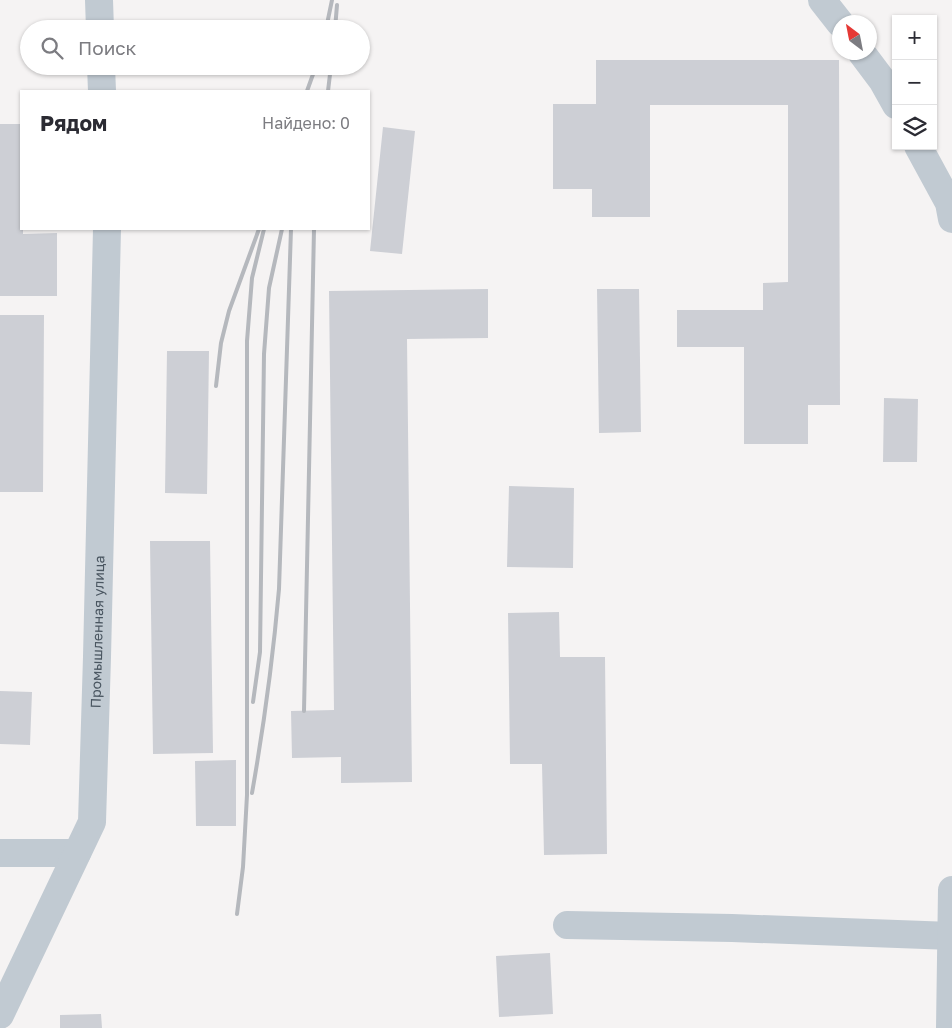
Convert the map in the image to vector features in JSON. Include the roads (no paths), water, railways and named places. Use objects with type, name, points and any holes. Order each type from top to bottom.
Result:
[{"type":"street","points":[[100,0],[100,20]]},
{"type":"street","points":[[822,0],[834,15]]},
{"type":"street","points":[[868,60],[892,98]]},
{"type":"street","points":[[101,75],[102,90]]},
{"type":"street","points":[[920,150],[950,203],[952,219]]},
{"type":"street","name":"Промышленная улица","points":[[0,1014],[92,822],[107,230]]},
{"type":"street","points":[[0,853],[77,853]]},
{"type":"street","points":[[950,1028],[952,890]]},
{"type":"street","points":[[567,925],[732,928],[952,936]]},
{"type":"railway","points":[[328,20],[332,0]]},
{"type":"railway","points":[[336,20],[337,5]]},
{"type":"railway","points":[[307,90],[313,75]]},
{"type":"railway","points":[[328,90],[330,75]]},
{"type":"railway","points":[[216,386],[221,343],[229,311],[259,230]]},
{"type":"railway","points":[[237,914],[243,867],[247,795],[247,341],[252,278],[264,230]]},
{"type":"railway","points":[[253,702],[260,652],[264,354],[269,288],[282,230]]},
{"type":"railway","points":[[252,793],[268,691],[279,589],[291,230]]},
{"type":"railway","points":[[304,711],[314,230]]}]
